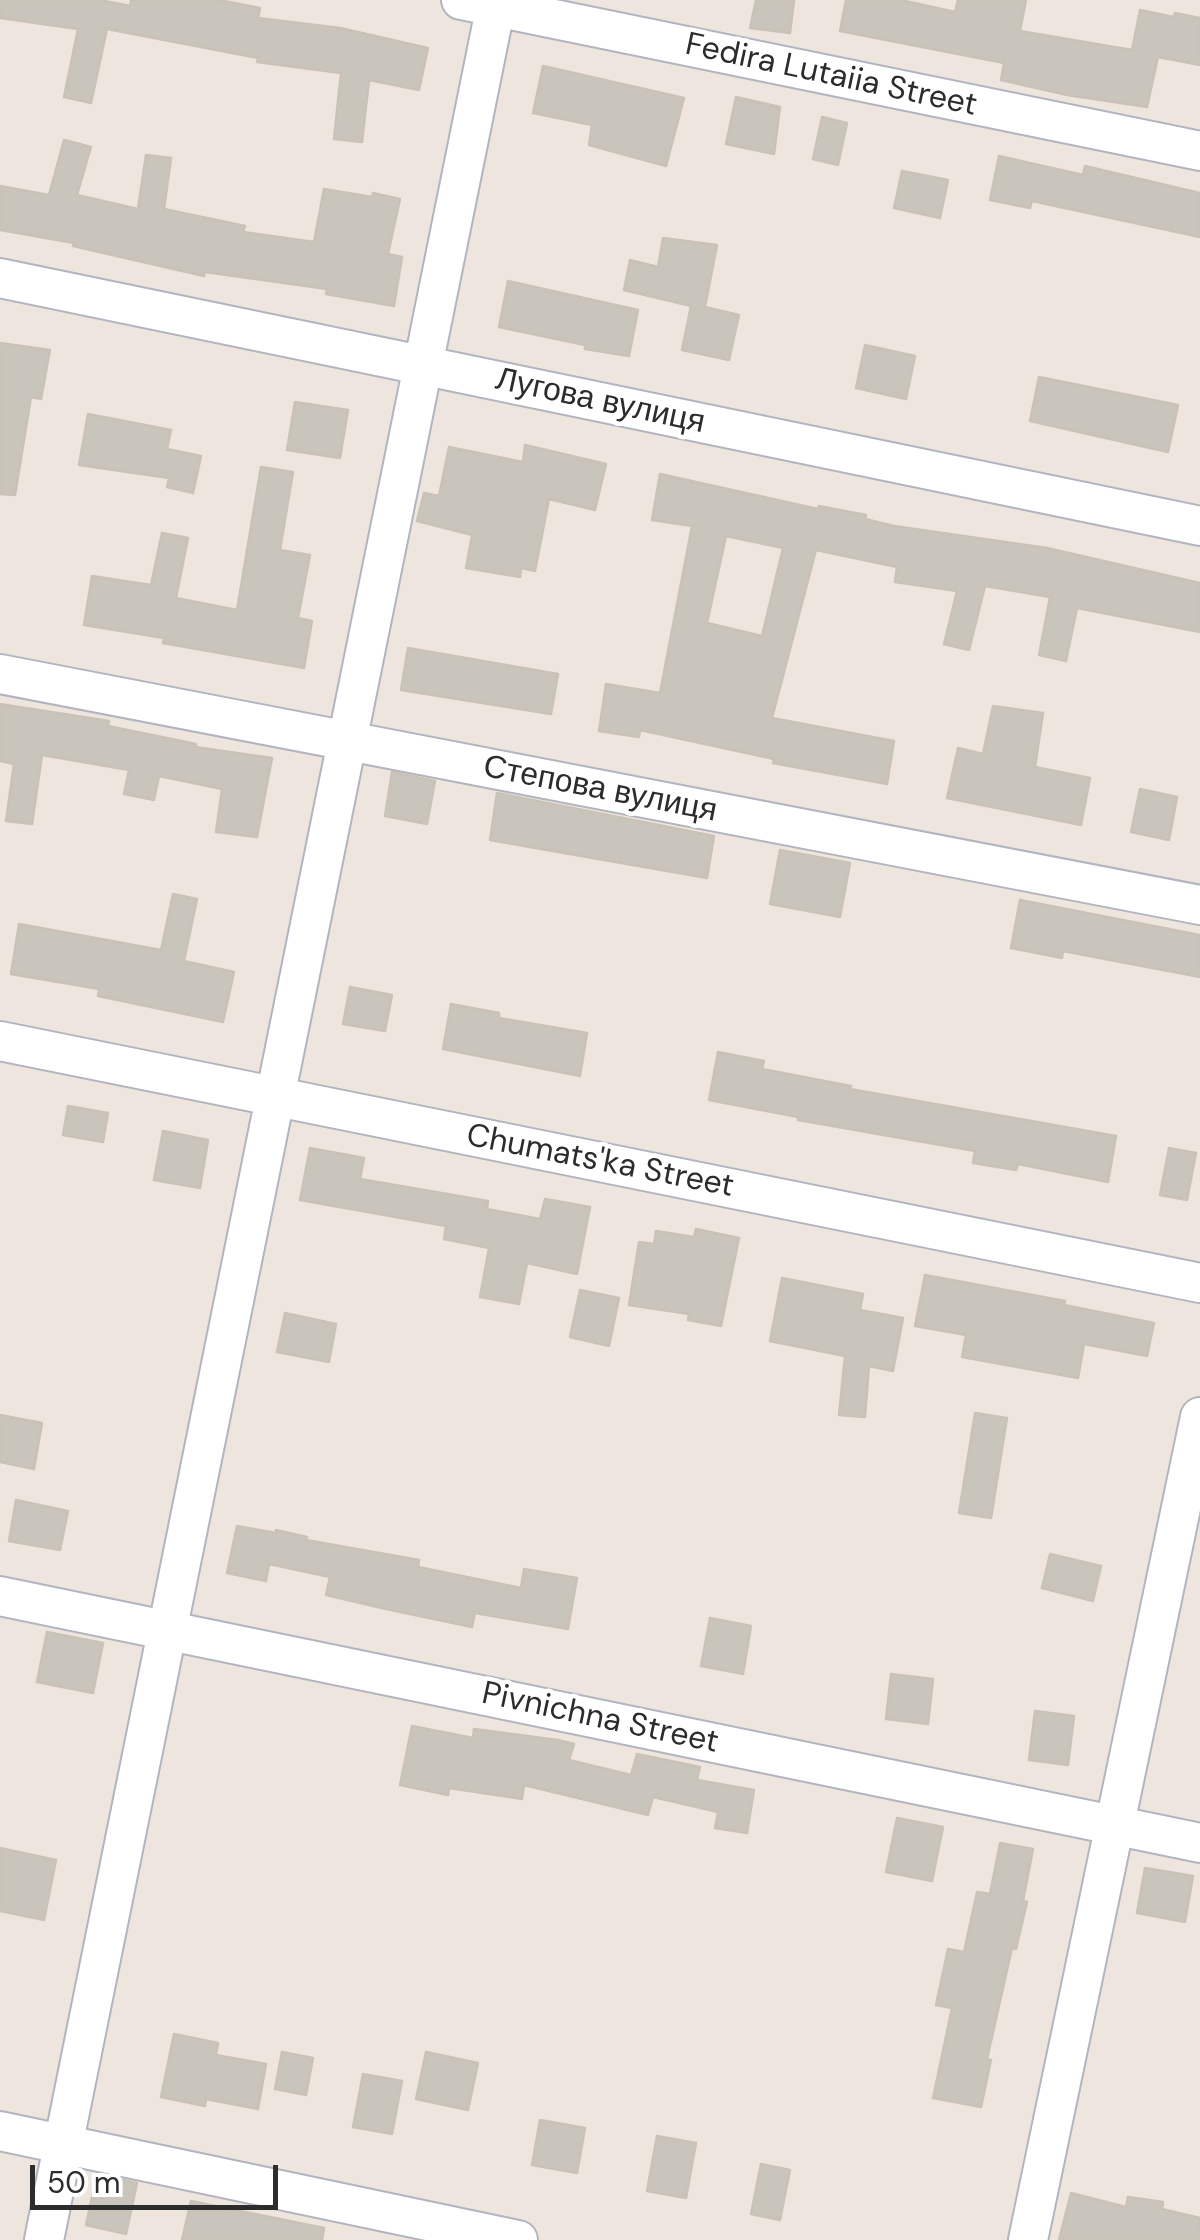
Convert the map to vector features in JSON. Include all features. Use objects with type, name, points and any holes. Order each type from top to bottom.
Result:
[{"type":"street","name":"Fedira Lutaiia Street","points":[[485,2],[1200,151]]},
{"type":"street","points":[[44,2240],[423,365],[485,2]]},
{"type":"street","name":"Лугова вулиця","points":[[0,278],[1200,526]]},
{"type":"street","name":"Степова вулиця","points":[[0,674],[1200,905]]},
{"type":"street","name":"Chumats'ka Street","points":[[0,1041],[1200,1283]]},
{"type":"street","points":[[1028,2240],[1200,1417]]},
{"type":"street","name":"Pivnichna Street","points":[[0,1596],[1200,1842]]},
{"type":"street","points":[[0,2131],[518,2240]]},
{"type":"building","points":[[0,0],[100,0],[130,6],[131,0],[219,0],[260,8],[258,18],[340,28],[428,48],[419,90],[369,80],[362,142],[334,139],[341,73],[257,62],[258,58],[107,29],[91,103],[64,97],[78,29],[0,18]]},
{"type":"building","points":[[756,0],[794,0],[790,33],[750,28]]},
{"type":"building","points":[[846,0],[901,0],[955,12],[958,0],[1026,0],[1020,31],[1132,50],[1140,10],[1174,17],[1175,13],[1200,18],[1200,65],[1158,57],[1147,107],[1067,95],[1001,80],[1004,63],[840,31]]},
{"type":"building","points":[[543,66],[684,98],[666,166],[589,145],[592,125],[533,113]]},
{"type":"building","points":[[736,97],[780,107],[774,154],[726,144]]},
{"type":"building","points":[[822,117],[847,123],[838,165],[813,159]]},
{"type":"building","points":[[64,140],[91,147],[77,195],[138,209],[146,155],[171,158],[164,209],[245,226],[243,232],[314,242],[324,189],[400,199],[388,254],[402,257],[394,306],[326,294],[327,289],[205,272],[204,276],[73,246],[74,243],[0,230],[0,186],[49,195]]},
{"type":"building","points":[[999,156],[1083,175],[1085,166],[1200,193],[1200,237],[1032,201],[1030,208],[990,200]]},
{"type":"building","points":[[902,171],[948,180],[940,218],[894,208]]},
{"type":"building","points":[[663,238],[717,245],[705,307],[739,315],[729,360],[682,350],[691,306],[624,290],[630,260],[658,267]]},
{"type":"building","points":[[508,281],[638,310],[629,356],[499,327]]},
{"type":"building","points":[[0,343],[50,350],[41,399],[31,397],[15,495],[0,494]]},
{"type":"building","points":[[865,345],[915,356],[906,399],[856,388]]},
{"type":"building","points":[[1039,377],[1178,405],[1168,452],[1030,421]]},
{"type":"building","points":[[295,402],[348,410],[340,458],[287,450]]},
{"type":"building","points":[[88,414],[171,430],[167,449],[201,456],[193,493],[167,487],[169,478],[79,465]]},
{"type":"building","points":[[525,445],[606,464],[595,510],[549,499],[535,571],[521,568],[520,577],[466,568],[472,535],[417,521],[424,493],[439,496],[449,447],[523,462]]},
{"type":"building","points":[[261,467],[293,472],[280,550],[310,555],[298,618],[312,621],[304,668],[84,625],[92,576],[151,585],[162,533],[188,538],[176,598],[237,610]]},
{"type":"building","points":[[660,474],[818,509],[819,506],[866,515],[865,519],[894,526],[1047,548],[1200,583],[1200,632],[1077,608],[1066,661],[1039,655],[1050,597],[985,586],[969,650],[944,644],[957,591],[895,582],[897,567],[816,550],[772,718],[894,741],[887,784],[773,763],[774,759],[640,730],[639,737],[599,731],[606,684],[660,693],[692,526],[652,520]],"holes":[[[726,536],[783,548],[762,636],[707,623]]]},
{"type":"building","points":[[408,648],[558,674],[551,714],[401,690]]},
{"type":"building","points":[[0,704],[109,721],[108,726],[196,744],[195,747],[272,758],[257,837],[216,832],[222,789],[159,776],[154,800],[124,794],[129,770],[42,755],[32,824],[6,821],[14,764],[0,761]]},
{"type":"building","points":[[993,706],[1043,713],[1035,767],[1090,778],[1081,825],[947,798],[958,748],[983,754]]},
{"type":"building","points":[[392,772],[435,781],[427,824],[385,816]]},
{"type":"building","points":[[1140,789],[1177,797],[1169,840],[1131,832]]},
{"type":"building","points":[[497,793],[714,836],[707,878],[490,840]]},
{"type":"building","points":[[780,850],[850,863],[840,917],[770,904]]},
{"type":"building","points":[[173,894],[197,899],[184,961],[234,972],[223,1022],[98,996],[99,989],[11,974],[19,924],[161,950]]},
{"type":"building","points":[[1020,900],[1200,935],[1200,977],[1063,951],[1062,958],[1011,948]]},
{"type":"building","points":[[350,987],[392,995],[385,1031],[343,1024]]},
{"type":"building","points":[[451,1004],[499,1013],[499,1018],[587,1033],[580,1076],[443,1049]]},
{"type":"building","points":[[718,1052],[764,1061],[762,1069],[851,1086],[850,1089],[1116,1136],[1108,1182],[1018,1164],[1016,1170],[973,1163],[975,1151],[709,1100]]},
{"type":"building","points":[[68,1106],[108,1113],[103,1142],[63,1135]]},
{"type":"building","points":[[163,1131],[208,1140],[200,1188],[154,1180]]},
{"type":"building","points":[[310,1148],[364,1158],[360,1179],[488,1201],[487,1209],[540,1219],[545,1199],[590,1207],[577,1274],[527,1263],[519,1304],[480,1297],[489,1248],[444,1239],[446,1226],[300,1200]]},
{"type":"building","points":[[1169,1148],[1196,1153],[1187,1200],[1160,1195]]},
{"type":"building","points":[[696,1229],[739,1238],[721,1326],[688,1320],[689,1314],[629,1305],[639,1242],[654,1244],[656,1231],[694,1237]]},
{"type":"building","points":[[925,1275],[1065,1301],[1064,1305],[1154,1323],[1147,1356],[1084,1344],[1078,1378],[962,1357],[966,1335],[915,1326]]},
{"type":"building","points":[[782,1278],[863,1294],[860,1310],[903,1318],[893,1371],[869,1366],[865,1417],[839,1415],[845,1356],[770,1341]]},
{"type":"building","points":[[580,1290],[619,1298],[609,1346],[570,1337]]},
{"type":"building","points":[[285,1313],[336,1324],[329,1362],[277,1352]]},
{"type":"building","points":[[975,1413],[1007,1418],[991,1518],[959,1513]]},
{"type":"building","points":[[0,1415],[42,1423],[34,1469],[0,1462]]},
{"type":"building","points":[[16,1500],[68,1511],[60,1550],[9,1541]]},
{"type":"building","points":[[237,1526],[276,1530],[307,1537],[306,1540],[419,1560],[418,1567],[521,1588],[524,1569],[577,1578],[568,1629],[475,1613],[472,1627],[386,1609],[326,1595],[330,1577],[269,1564],[266,1581],[227,1573]]},
{"type":"building","points":[[1050,1554],[1101,1566],[1093,1601],[1042,1588]]},
{"type":"building","points":[[710,1618],[751,1626],[743,1674],[701,1666]]},
{"type":"building","points":[[47,1632],[103,1643],[93,1693],[37,1682]]},
{"type":"building","points":[[891,1674],[933,1679],[928,1724],[886,1719]]},
{"type":"building","points":[[1035,1711],[1074,1716],[1068,1765],[1029,1760]]},
{"type":"building","points":[[412,1726],[473,1738],[474,1729],[558,1740],[574,1744],[569,1760],[631,1775],[637,1754],[700,1767],[697,1780],[754,1790],[747,1833],[715,1828],[718,1812],[653,1797],[648,1815],[524,1785],[522,1799],[449,1788],[448,1795],[400,1785]]},
{"type":"building","points":[[897,1818],[943,1827],[932,1881],[886,1872]]},
{"type":"building","points":[[1000,1843],[1033,1849],[1023,1901],[1027,1902],[1016,1949],[1012,1948],[987,2059],[991,2060],[981,2107],[933,2098],[952,2008],[936,2005],[948,1949],[964,1952],[977,1892],[990,1894]]},
{"type":"building","points":[[0,1848],[56,1860],[44,1920],[0,1911]]},
{"type":"building","points":[[1145,1868],[1193,1876],[1185,1922],[1137,1913]]},
{"type":"building","points":[[174,2034],[218,2043],[216,2055],[266,2064],[258,2109],[206,2099],[205,2106],[161,2097]]},
{"type":"building","points":[[282,2052],[313,2058],[306,2095],[275,2089]]},
{"type":"building","points":[[426,2052],[478,2063],[468,2110],[416,2099]]},
{"type":"building","points":[[363,2074],[402,2081],[392,2134],[353,2127]]},
{"type":"building","points":[[540,2120],[585,2128],[577,2173],[532,2165]]},
{"type":"building","points":[[657,2136],[696,2143],[686,2198],[647,2191]]},
{"type":"building","points":[[761,2164],[790,2170],[780,2220],[751,2214]]},
{"type":"building","points":[[97,2174],[137,2183],[126,2234],[86,2225]]},
{"type":"building","points":[[1071,2193],[1126,2207],[1128,2197],[1163,2202],[1162,2209],[1200,2218],[1200,2240],[1059,2240]]},
{"type":"building","points":[[191,2201],[324,2228],[322,2240],[182,2240]]}]
